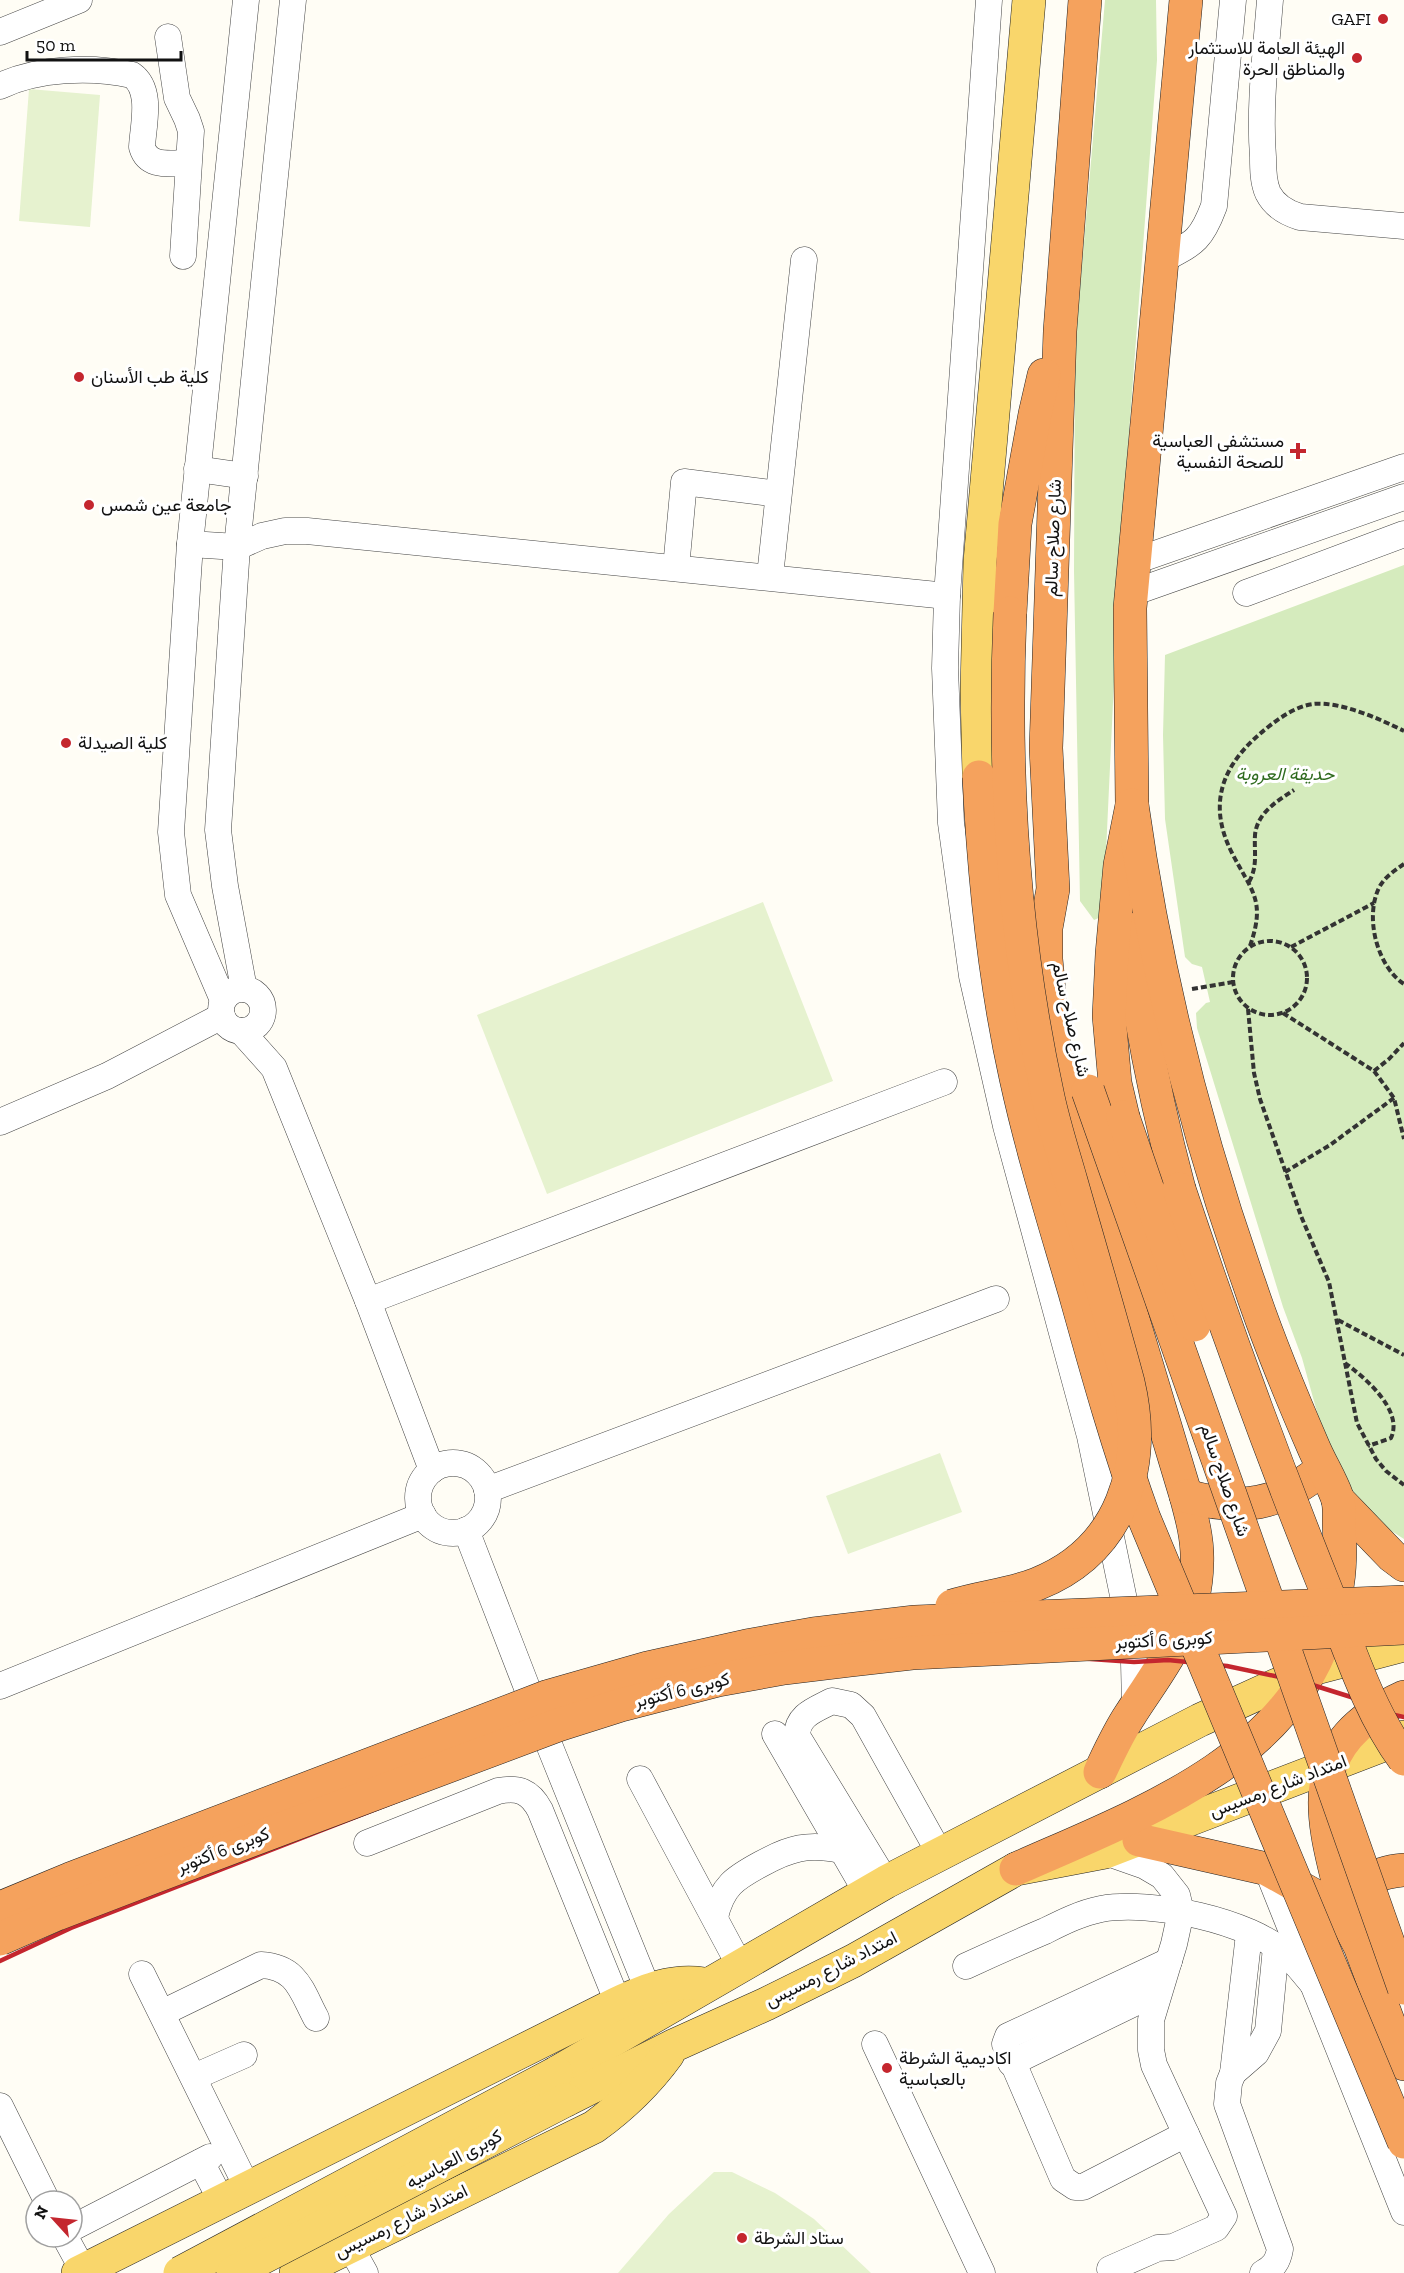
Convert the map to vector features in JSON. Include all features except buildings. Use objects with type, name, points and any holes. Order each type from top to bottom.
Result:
[{"type":"highway","name":"شارع صلاح سالم","points":[[1084,0],[1060,331],[1046,748],[1053,889],[1046,928],[1063,976],[1072,1039],[1088,1091],[1404,1988]]},
{"type":"highway","name":"شارع صلاح سالم","points":[[1186,0],[1132,593],[1132,805],[1120,865],[1111,964],[1110,1050],[1114,1083],[1123,1117],[1404,1934]]},
{"type":"highway","points":[[915,1622],[953,1606],[1009,1593],[1038,1583],[1078,1559],[1100,1538],[1117,1513],[1128,1485],[1135,1456],[1136,1426],[1131,1396],[1048,1100],[1029,997],[1017,905],[1010,823],[1007,707],[1015,524],[1038,397],[1060,331]]},
{"type":"highway","points":[[979,777],[993,945],[1016,1077],[1032,1142],[1115,1433],[1144,1518],[1404,2142]]},
{"type":"highway","points":[[1132,805],[1144,889],[1183,1065],[1234,1242],[1264,1326],[1322,1469],[1338,1500],[1392,1556],[1404,1565]]},
{"type":"highway","points":[[1120,865],[1143,1030],[1160,1117],[1179,1189],[1245,1380],[1317,1568],[1371,1701],[1404,1759]]},
{"type":"highway","points":[[1046,928],[1051,1023],[1064,1090],[1186,1496],[1196,1541],[1197,1563],[1191,1607],[1184,1628],[1168,1660],[1135,1707],[1100,1772]]},
{"type":"highway","points":[[1186,1496],[1216,1504],[1246,1504],[1275,1498],[1303,1485],[1322,1469]]},
{"type":"highway","points":[[1016,1869],[1138,1814],[1195,1784],[1223,1765],[1266,1730],[1312,1669],[1326,1635],[1341,1568],[1338,1500]]},
{"type":"highway","name":"كوبرى 6 أكتوبر","points":[[0,1908],[70,1879],[549,1696],[647,1668],[746,1646],[813,1634],[915,1622],[1404,1602]]},
{"type":"highway","name":"كوبرى 6 أكتوبر","points":[[0,1938],[156,1876],[558,1725],[632,1702],[718,1680],[817,1664],[912,1653],[1404,1628]]},
{"type":"highway","points":[[1404,1697],[1364,1720],[1348,1735],[1331,1766],[1325,1785],[1324,1803],[1328,1837],[1349,1925],[1360,1946],[1404,2064]]},
{"type":"highway","points":[[1139,1840],[1267,1869],[1324,1901],[1349,1925]]},
{"type":"highway","points":[[1349,1925],[1354,1900],[1366,1882],[1384,1872],[1404,1870]]},
{"type":"main road","points":[[979,777],[977,691],[980,573],[1029,0]]},
{"type":"main road","points":[[1005,261],[1012,288],[1015,315],[1015,524]]},
{"type":"main road","points":[[561,2087],[709,1984],[940,1854],[1200,1720],[1312,1669],[1404,1645]]},
{"type":"main road","name":"امتداد شارع رمسيس","points":[[304,2269],[357,2260],[594,2127],[642,2087],[675,2044],[766,2004],[853,1960],[1016,1869],[1106,1852],[1404,1737]]},
{"type":"main road","points":[[80,2272],[618,2003],[648,1990],[687,1982],[709,1984]]},
{"type":"main road","name":"كوبرى العباسيه","points":[[180,2273],[561,2087],[675,2044]]},
{"type":"main road","name":"كوبرى العباسيه","points":[[233,2273],[561,2087]]},
{"type":"main road","points":[[234,2195],[266,2206],[269,2222],[276,2236],[298,2258],[304,2269]]},
{"type":"main road","points":[[234,2195],[223,2230],[240,2254],[245,2273]]},
{"type":"street","points":[[0,32],[79,0]]},
{"type":"street","points":[[246,0],[190,544],[171,832],[178,895],[233,1009],[274,1068],[368,1301],[432,1470]]},
{"type":"street","points":[[233,1009],[225,886],[218,830],[237,547],[293,0]]},
{"type":"street","points":[[989,0],[947,596],[945,680],[951,812],[960,900],[972,976],[1006,1126],[1077,1383],[1100,1478],[1130,1629],[1134,1662],[1135,1707]]},
{"type":"street","points":[[1162,260],[1193,244],[1203,233],[1215,199],[1233,0]]},
{"type":"street","points":[[1270,0],[1262,109],[1264,181],[1268,194],[1276,205],[1287,213],[1300,217],[1404,226]]},
{"type":"street","points":[[168,37],[177,98],[190,125],[183,256]]},
{"type":"street","points":[[0,86],[23,77],[64,70],[132,75],[145,92],[143,153],[151,161],[157,163],[188,164]]},
{"type":"street","points":[[1223,107],[1262,109]]},
{"type":"street","points":[[770,576],[804,260]]},
{"type":"street","points":[[1135,561],[1404,467]]},
{"type":"street","points":[[197,469],[244,476]]},
{"type":"street","points":[[676,568],[684,482],[778,494]]},
{"type":"street","points":[[1132,593],[1404,497]]},
{"type":"street","points":[[190,544],[237,547],[262,536],[285,531],[307,531],[770,576],[947,596]]},
{"type":"street","points":[[1246,592],[1404,534]]},
{"type":"street","points":[[0,1122],[107,1076],[233,1009]]},
{"type":"street","points":[[368,1301],[944,1082]]},
{"type":"street","points":[[487,1490],[996,1299]]},
{"type":"street","points":[[460,1464],[478,1473],[487,1490],[486,1510],[475,1526],[466,1530],[446,1532],[429,1523],[423,1515],[418,1496],[420,1486],[432,1470],[441,1466],[460,1464]]},
{"type":"street","points":[[0,1686],[423,1515]]},
{"type":"street","points":[[466,1530],[648,1990]]},
{"type":"street","points":[[877,1888],[797,1736],[797,1726],[803,1716],[832,1701],[851,1705],[863,1716],[940,1854]]},
{"type":"street","points":[[775,1734],[841,1850],[877,1888]]},
{"type":"street","points":[[640,1779],[740,1966]]},
{"type":"street","points":[[367,1843],[498,1791],[510,1789],[523,1791],[534,1798],[618,2003]]},
{"type":"street","points":[[715,1917],[718,1900],[728,1886],[741,1875],[783,1852],[812,1846],[841,1850]]},
{"type":"street","points":[[1106,1852],[1145,1866],[1162,1876],[1177,1894],[1181,1912],[1151,2020],[1151,2050],[1154,2065],[1223,2212],[1223,2220],[1216,2228],[1173,2247],[1158,2248],[1110,2270]]},
{"type":"street","points":[[1267,1869],[1404,2212]]},
{"type":"street","points":[[966,1966],[1081,1915],[1101,1909],[1125,1907],[1203,1916],[1249,1934],[1288,1955],[1312,1983]]},
{"type":"street","points":[[1249,1934],[1233,2073],[1227,2093],[1229,2114],[1280,2249],[1273,2267],[1263,2273]]},
{"type":"street","points":[[1233,2073],[1256,2053],[1268,2031],[1276,1947]]},
{"type":"street","points":[[1064,2024],[1168,1961]]},
{"type":"street","points":[[162,2013],[261,1965],[280,1968],[296,1979],[316,2018]]},
{"type":"street","points":[[142,1974],[194,2077],[234,2195]]},
{"type":"street","points":[[1159,1991],[1064,2024],[1008,2036],[1005,2049],[1063,2179],[1075,2187],[1083,2187],[1186,2134]]},
{"type":"street","points":[[875,2044],[982,2273]]},
{"type":"street","points":[[194,2077],[244,2055]]},
{"type":"street","points":[[0,2106],[41,2189]]},
{"type":"street","points":[[84,2222],[205,2159],[234,2195]]},
{"type":"street","points":[[70,2249],[80,2272]]},
{"type":"path","points":[[1250,946],[1257,915],[1250,882],[1226,841],[1220,812],[1221,793],[1226,774],[1236,758],[1249,744],[1282,717],[1303,706],[1313,704],[1345,709],[1377,718],[1404,730]]},
{"type":"path","points":[[1250,882],[1256,867],[1255,837],[1260,820],[1273,804],[1294,790]]},
{"type":"path","points":[[1404,864],[1384,879],[1377,891],[1374,917],[1379,951],[1388,970],[1404,984]]},
{"type":"path","points":[[1291,947],[1375,903]]},
{"type":"path","points":[[1270,941],[1291,947],[1305,965],[1306,988],[1301,998],[1283,1013],[1271,1016],[1248,1009],[1235,992],[1233,982],[1234,968],[1240,956],[1250,946],[1270,941]]},
{"type":"path","points":[[1167,995],[1233,982]]},
{"type":"path","points":[[1248,1009],[1254,1073],[1260,1100],[1285,1172],[1329,1282],[1354,1412],[1368,1446],[1386,1471],[1404,1485]]},
{"type":"path","points":[[1283,1013],[1374,1071],[1394,1098],[1404,1139]]},
{"type":"path","points":[[1374,1071],[1404,1042]]},
{"type":"path","points":[[1285,1172],[1330,1145],[1394,1098]]},
{"type":"path","points":[[1338,1320],[1404,1355]]},
{"type":"path","points":[[1345,1363],[1380,1390],[1391,1404],[1397,1417],[1397,1429],[1391,1438],[1368,1446]]},
{"type":"green space","points":[[1105,0],[1156,0],[1157,60],[1120,553],[1103,916],[1094,920],[1080,901],[1074,571],[1075,346]]},
{"type":"green space","points":[[29,89],[100,95],[90,227],[19,221]]},
{"type":"green space","name":"حديقة العروبة","points":[[1404,565],[1404,1539],[1368,1516],[1354,1502],[1322,1430],[1302,1358],[1283,1307],[1197,1028],[1196,1013],[1210,1002],[1202,967],[1192,964],[1185,957],[1165,819],[1163,735],[1165,655]]},
{"type":"green space","points":[[763,902],[833,1081],[547,1194],[477,1015]]},
{"type":"green space","points":[[940,1453],[962,1512],[848,1554],[826,1496]]},
{"type":"green space","name":"ستاد الشرطة","points":[[714,2172],[732,2172],[775,2193],[814,2219],[871,2273],[618,2273],[669,2214]]},
{"type":"railway","points":[[0,1961],[71,1928],[624,1713],[725,1689],[890,1665],[1076,1658],[1134,1662],[1168,1660],[1227,1666],[1303,1682],[1383,1707],[1390,1714],[1404,1717]]},
{"type":"place","name":"GAFI","points":[[1383,19]]},
{"type":"place","name":"الهيئة العامة للاستثمار والمناطق الحرة","points":[[1357,58]]},
{"type":"place","name":"كلية طب الأسنان","points":[[79,377]]},
{"type":"place","name":"مستشفى العباسية للصحة النفسية","points":[[1298,451]]},
{"type":"place","name":"جامعة عين شمس","points":[[89,505]]},
{"type":"place","name":"كلية الصيدلة","points":[[66,743]]},
{"type":"place","name":"اكاديمية الشرطة بالعباسية","points":[[887,2068]]},
{"type":"place","name":"ستاد الشرطة","points":[[742,2238]]}]
